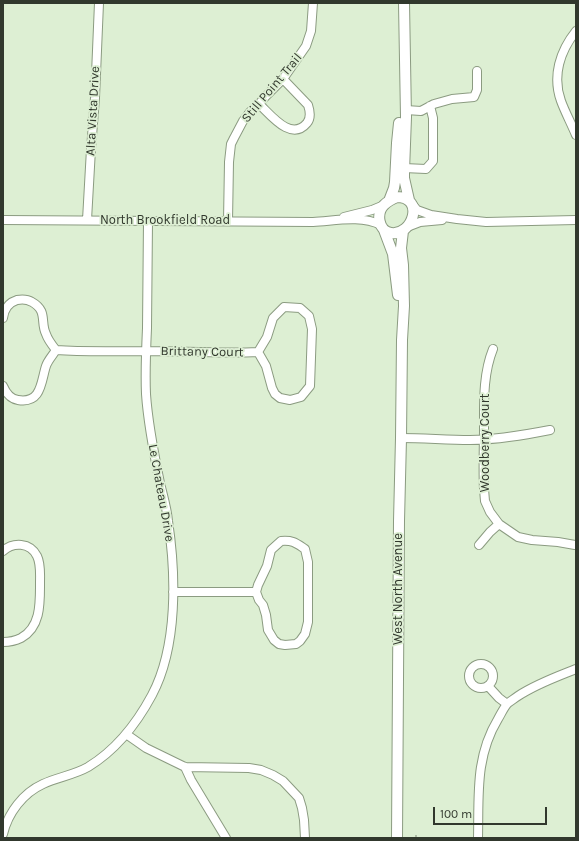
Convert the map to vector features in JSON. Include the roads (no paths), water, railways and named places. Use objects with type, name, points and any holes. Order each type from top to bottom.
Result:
[{"type":"main road","points":[[404,3],[406,110],[404,178],[414,212],[405,229],[396,233],[390,233],[382,228],[379,219],[381,209],[394,188],[397,142],[405,88]]},
{"type":"main road","points":[[386,203],[397,197],[402,197],[411,203]]},
{"type":"main road","name":"West North Avenue","points":[[382,228],[391,246],[395,263],[402,340]]},
{"type":"main road","name":"West North Avenue","points":[[397,838],[399,529],[402,340],[404,306],[401,248],[405,229]]},
{"type":"street","name":"Alta Vista Drive","points":[[87,220],[95,98],[99,3]]},
{"type":"street","name":"Still Point Trail","points":[[228,221],[229,162],[232,144],[237,130],[242,121],[282,79],[306,46],[311,31],[313,3]]},
{"type":"street","points":[[576,31],[565,47],[560,58],[557,80],[560,99],[576,135]]},
{"type":"street","points":[[406,110],[421,111],[434,104],[452,99],[474,97],[477,90],[477,71]]},
{"type":"street","points":[[259,104],[281,125],[292,130],[298,129],[309,122],[310,109],[308,105],[282,79]]},
{"type":"street","points":[[404,168],[426,169],[433,161],[433,118],[430,106]]},
{"type":"street","name":"North Brookfield Road","points":[[327,221],[372,210],[386,203]]},
{"type":"street","points":[[411,203],[423,213],[486,222],[576,220]]},
{"type":"street","points":[[405,229],[414,224],[428,221],[457,219]]},
{"type":"street","name":"North Brookfield Road","points":[[3,220],[363,220],[370,221],[382,228]]},
{"type":"street","name":"Le Chateau Drive","points":[[3,834],[11,814],[28,793],[43,784],[88,767],[106,754],[126,734],[152,696],[165,663],[171,634],[173,592],[172,555],[168,521],[150,432],[146,394],[148,220]]},
{"type":"street","points":[[3,318],[7,307],[13,302],[25,299],[31,301],[42,312],[45,333],[56,350],[52,358],[48,361],[37,395],[22,401],[16,400],[7,394],[3,386]]},
{"type":"street","name":"Brittany Court","points":[[284,307],[300,308],[309,316],[312,329],[311,378],[310,386],[300,397],[290,400],[280,398],[275,394],[266,366],[258,352],[267,337],[273,318],[284,307]]},
{"type":"street","name":"Brittany Court","points":[[56,350],[258,352]]},
{"type":"street","name":"Woodberry Court","points":[[493,350],[489,359],[486,374],[484,440],[485,501],[490,512],[499,524],[518,537],[575,545]]},
{"type":"street","points":[[401,438],[484,440],[550,430]]},
{"type":"street","points":[[479,545],[499,524]]},
{"type":"street","points":[[282,541],[294,542],[305,549],[308,562],[308,622],[305,634],[300,641],[296,644],[285,645],[278,644],[274,640],[268,630],[263,605],[256,592],[271,550],[282,541]]},
{"type":"street","points":[[3,551],[14,544],[34,550],[39,563],[40,575],[38,614],[33,626],[23,636],[16,640],[3,642]]},
{"type":"street","points":[[173,592],[256,592]]},
{"type":"street","points":[[478,838],[479,781],[482,759],[492,728],[508,704],[525,692],[544,681],[576,669]]},
{"type":"street","points":[[488,686],[499,698],[508,704]]},
{"type":"street","points":[[126,734],[146,748],[185,767],[249,768],[273,774],[298,798],[302,808],[305,838]]},
{"type":"street","points":[[185,767],[191,780],[226,838]]}]
